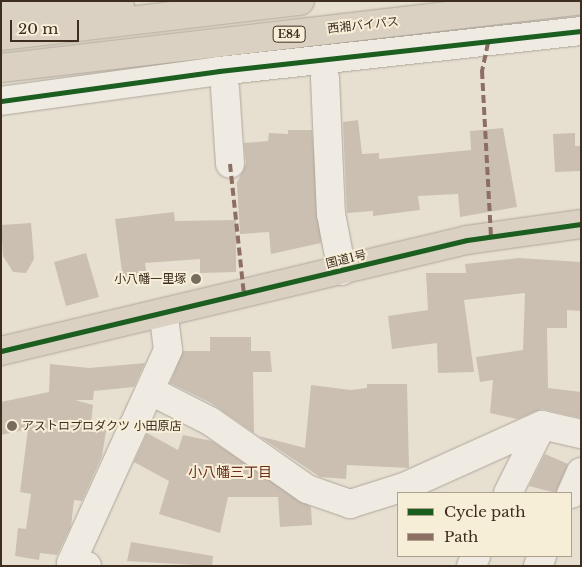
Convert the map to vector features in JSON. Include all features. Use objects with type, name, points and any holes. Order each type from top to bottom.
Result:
[{"type":"highway","points":[[1,36],[300,1]]},
{"type":"highway","name":"西湘バイパス","points":[[1,68],[576,1]]},
{"type":"highway","points":[[1,9],[269,5]]},
{"type":"highway","name":"国道1号","points":[[1,352],[164,316],[466,240],[581,224]]},
{"type":"street","points":[[1,101],[221,73],[325,68],[581,32]]},
{"type":"street","points":[[325,68],[331,214],[342,271]]},
{"type":"street","points":[[221,73],[230,164]]},
{"type":"street","points":[[76,565],[168,350],[164,316]]},
{"type":"street","points":[[151,391],[210,421],[307,489],[350,504],[404,488],[542,425],[581,434]]},
{"type":"street","points":[[508,492],[542,425]]},
{"type":"street","points":[[572,492],[581,472]]},
{"type":"building","points":[[358,120],[362,154],[379,153],[379,159],[471,150],[470,131],[503,128],[517,207],[460,217],[458,194],[418,196],[420,210],[373,216],[373,211],[347,213],[343,122]]},
{"type":"building","points":[[288,130],[312,130],[321,243],[271,254],[269,232],[240,234],[237,183],[246,163],[244,143],[268,141],[269,133],[288,134]]},
{"type":"building","points":[[575,133],[575,146],[581,146],[581,171],[555,172],[553,134]]},
{"type":"building","points":[[174,212],[175,221],[236,220],[236,272],[200,273],[200,259],[145,263],[147,277],[123,279],[115,219]]},
{"type":"building","points":[[31,223],[34,259],[26,273],[13,272],[3,256],[1,225]]},
{"type":"building","points":[[86,253],[99,297],[66,306],[54,262]]},
{"type":"building","points":[[518,258],[581,262],[581,311],[567,310],[567,328],[547,328],[548,388],[581,392],[581,418],[542,409],[517,419],[490,413],[493,380],[480,382],[476,357],[523,350],[525,293],[464,300],[474,372],[438,373],[437,343],[392,349],[388,316],[428,310],[426,273],[466,273],[465,264]]},
{"type":"building","points":[[210,337],[251,337],[251,351],[270,351],[272,372],[253,372],[254,433],[211,403],[170,383],[183,351],[210,351]]},
{"type":"building","points":[[145,363],[134,387],[94,391],[93,400],[75,400],[93,405],[91,423],[107,425],[102,456],[82,501],[74,500],[71,526],[57,555],[40,553],[39,560],[15,556],[18,528],[26,529],[31,494],[20,492],[28,429],[1,435],[1,402],[49,392],[50,364],[89,368]]},
{"type":"building","points":[[367,384],[407,384],[409,468],[347,465],[346,479],[320,477],[259,436],[305,448],[311,385],[351,390],[367,388]]},
{"type":"building","points":[[147,433],[178,450],[183,435],[212,441],[311,507],[312,525],[280,527],[278,497],[228,497],[220,533],[159,514],[169,481],[134,462]]},
{"type":"building","points":[[545,454],[568,464],[556,492],[529,486]]},
{"type":"building","points":[[131,542],[213,556],[212,566],[127,561]]},
{"type":"marked path","points":[[488,43],[482,71],[491,236]]},
{"type":"marked path","points":[[230,164],[244,296]]},
{"type":"cycle path","points":[[1,101],[219,71],[581,31]]},
{"type":"cycle path","points":[[1,351],[467,240],[581,224]]},
{"type":"place","name":"小八幡一里塚","points":[[196,279]]},
{"type":"place","name":"アストロプロダクツ 小田原店","points":[[12,426]]},
{"type":"district","name":"小八幡三丁目","points":[[230,472]]}]
